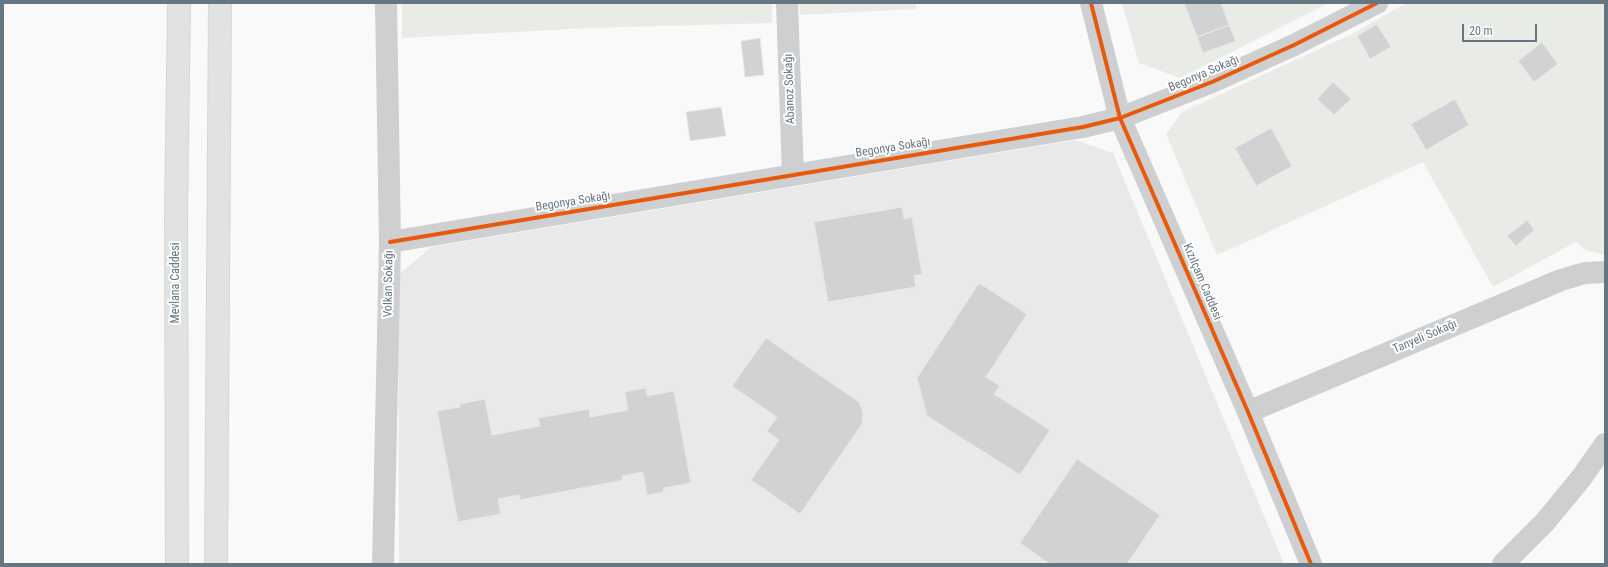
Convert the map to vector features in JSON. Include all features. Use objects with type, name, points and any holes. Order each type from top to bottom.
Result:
[{"type":"main road","name":"Mevlana Caddesi","points":[[178,564],[176,215],[179,3]]},
{"type":"main road","points":[[216,564],[220,3]]},
{"type":"street","name":"Volkan Sokağı","points":[[383,564],[390,242],[386,3]]},
{"type":"street","name":"Abanoz Sokağı","points":[[787,3],[793,175]]},
{"type":"street","name":"Kızılçam Caddesi","points":[[1091,3],[1120,118],[1248,412],[1311,564]]},
{"type":"street","name":"Begonya Sokağı","points":[[390,242],[1083,127],[1120,118],[1212,82],[1294,45],[1377,3]]},
{"type":"street","name":"Tanyeli Sokağı","points":[[1248,412],[1561,280],[1585,273],[1605,272]]},
{"type":"street","points":[[1503,564],[1545,522],[1582,477],[1605,444]]},
{"type":"shaded area","points":[[402,3],[772,3],[772,23],[590,28],[402,38]]},
{"type":"shaded area","points":[[799,3],[916,3],[916,9],[800,15]]},
{"type":"shaded area","points":[[1122,3],[1329,3],[1180,78],[1139,63]]},
{"type":"shaded area","points":[[1406,3],[1605,3],[1605,255],[1585,250],[1576,242],[1493,287],[1423,162],[1217,255],[1166,134],[1182,112],[1352,34]]},
{"type":"shaded area","points":[[1076,140],[1113,153],[1284,564],[399,564],[398,275],[431,247]]},
{"type":"building","points":[[1184,3],[1221,3],[1229,25],[1197,37]]},
{"type":"building","points":[[1377,24],[1391,47],[1370,59],[1357,36]]},
{"type":"building","points":[[1229,25],[1236,41],[1203,53],[1197,37]]},
{"type":"building","points":[[760,38],[764,75],[745,77],[741,41]]},
{"type":"building","points":[[1542,42],[1558,64],[1534,82],[1518,61]]},
{"type":"building","points":[[1333,82],[1351,99],[1334,115],[1317,99]]},
{"type":"building","points":[[1455,99],[1469,125],[1426,150],[1411,124]]},
{"type":"building","points":[[721,107],[726,136],[690,141],[686,112]]},
{"type":"building","points":[[1271,128],[1292,166],[1256,186],[1235,148]]},
{"type":"building","points":[[902,207],[904,219],[912,217],[922,274],[914,276],[916,287],[828,302],[814,222]]},
{"type":"building","points":[[1527,220],[1534,230],[1516,246],[1507,236]]},
{"type":"building","points":[[979,283],[1027,314],[986,377],[1000,386],[994,394],[1050,430],[1020,475],[927,416],[917,378]]},
{"type":"building","points":[[766,338],[859,402],[863,412],[862,424],[800,514],[751,480],[779,440],[767,431],[777,417],[732,386]]},
{"type":"building","points":[[646,388],[647,396],[674,391],[691,483],[663,488],[664,492],[647,495],[643,472],[622,476],[623,480],[520,500],[519,495],[498,499],[501,514],[458,522],[437,411],[460,407],[460,404],[485,399],[492,435],[540,426],[538,418],[589,409],[590,417],[628,410],[625,392]]},
{"type":"building","points":[[1077,459],[1160,515],[1127,564],[1050,564],[1020,543]]},
{"type":"cycle path","points":[[1091,3],[1120,118],[1248,412],[1311,564]]},
{"type":"cycle path","points":[[390,242],[1083,127],[1120,118],[1212,82],[1294,45],[1377,3]]}]
